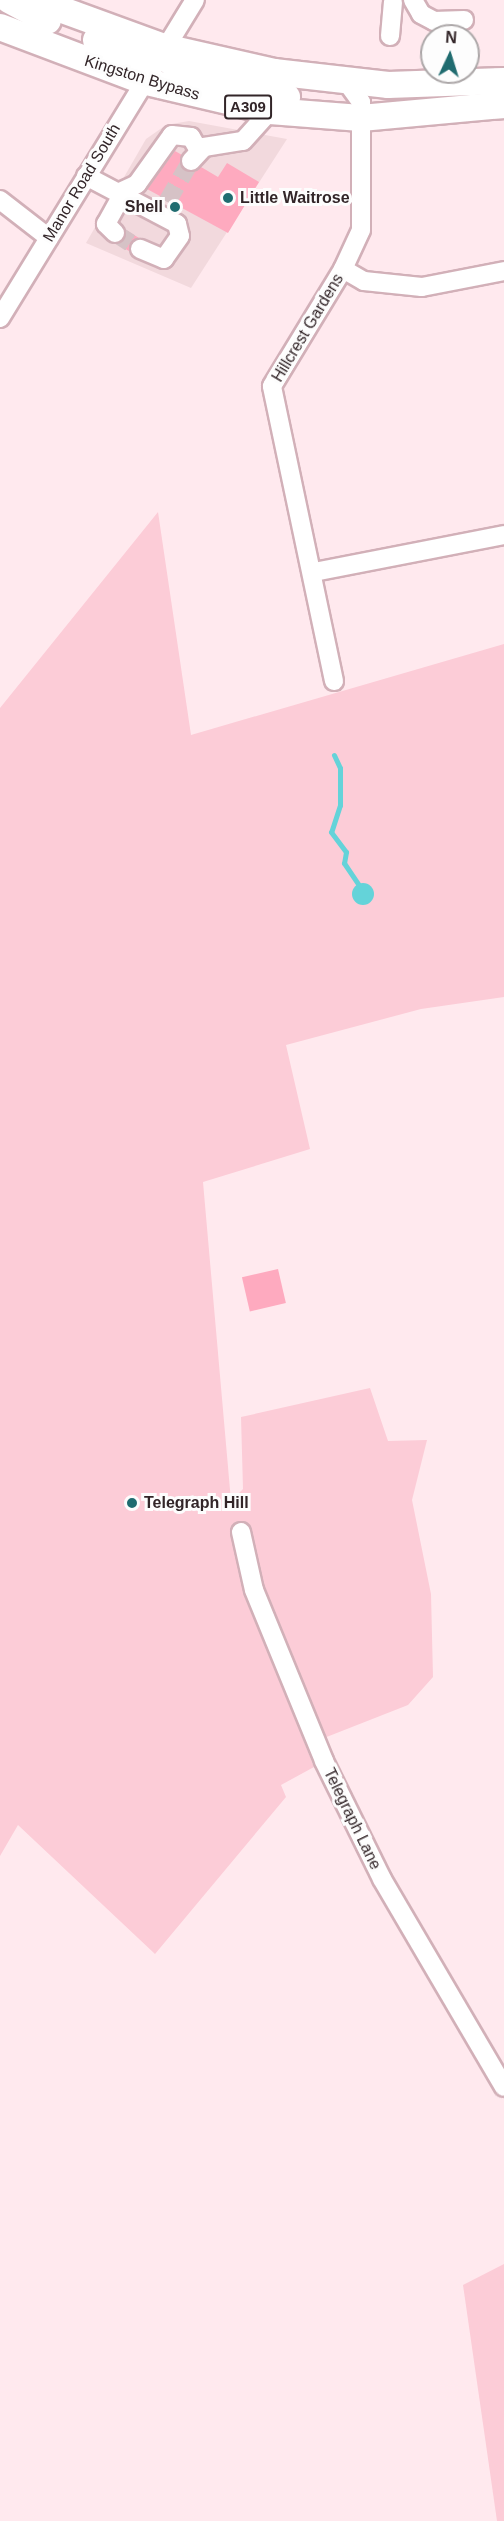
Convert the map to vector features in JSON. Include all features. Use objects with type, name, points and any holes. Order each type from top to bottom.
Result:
[{"type":"highway","points":[[9,0],[130,55],[140,63],[143,81]]},
{"type":"highway","name":"A309","points":[[35,0],[164,47],[347,82],[431,86],[504,81]]},
{"type":"highway","name":"Kingston Bypass","points":[[0,27],[143,81],[270,111],[358,118],[504,105]]},
{"type":"highway","points":[[164,47],[166,59],[184,72],[312,102],[358,118]]},
{"type":"street","name":"Manor Road South","points":[[0,318],[143,81],[195,0]]},
{"type":"street","points":[[413,0],[421,14],[434,21],[464,20]]},
{"type":"street","points":[[390,36],[395,1]]},
{"type":"street","name":"Hillcrest Gardens","points":[[334,681],[314,572],[272,386],[343,269],[361,230],[357,91],[347,82]]},
{"type":"street","points":[[115,233],[106,224],[120,194],[137,184],[172,135],[190,137],[194,155],[243,141],[270,111]]},
{"type":"street","points":[[86,176],[120,194],[163,208],[177,224],[180,236],[164,259],[140,249]]},
{"type":"street","points":[[0,200],[49,238]]},
{"type":"street","points":[[343,269],[364,281],[422,287],[504,271]]},
{"type":"street","points":[[314,572],[504,535]]},
{"type":"street","name":"Telegraph Lane","points":[[241,1532],[254,1590],[324,1761],[382,1879],[504,2086]]},
{"type":"shaded area","name":"Shell","points":[[189,121],[287,139],[191,288],[86,243],[146,139],[166,125]]},
{"type":"shaded area","points":[[158,512],[191,735],[504,644],[504,997],[421,1009],[286,1045],[310,1149],[203,1182],[231,1501],[243,1489],[241,1417],[370,1388],[388,1441],[427,1440],[412,1500],[431,1594],[433,1677],[408,1705],[324,1738],[299,1672],[279,1678],[314,1767],[281,1785],[286,1797],[155,1954],[18,1825],[0,1856],[0,708]]},
{"type":"shaded area","points":[[504,2264],[504,2521],[497,2521],[463,2285]]},
{"type":"water","points":[[363,883],[371,886],[374,894],[371,902],[363,905],[355,902],[352,894],[355,886]]},
{"type":"building","points":[[175,151],[182,155],[180,165],[188,172],[201,167],[218,177],[227,163],[259,182],[228,233],[147,189]]},
{"type":"building","points":[[126,230],[139,238],[129,251],[117,244],[123,240]]},
{"type":"building","points":[[278,1269],[286,1303],[250,1311],[242,1277]]},
{"type":"waterway","points":[[334,755],[340,768],[340,805],[331,832],[346,852],[344,863],[359,885]]},
{"type":"tunnel","points":[[167,202],[191,161]]},
{"type":"tunnel","points":[[115,233],[140,249]]},
{"type":"place","name":"Little Waitrose","points":[[228,198]]},
{"type":"place","name":"Shell","points":[[175,207]]},
{"type":"place","name":"Telegraph Hill","points":[[132,1503]]}]
